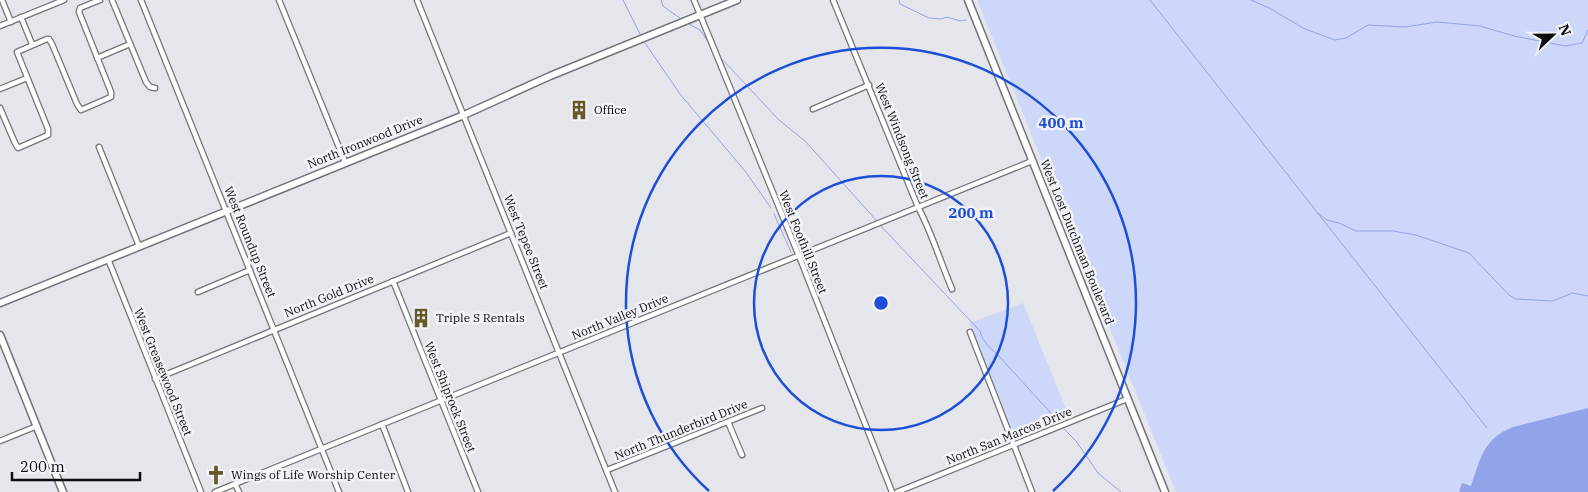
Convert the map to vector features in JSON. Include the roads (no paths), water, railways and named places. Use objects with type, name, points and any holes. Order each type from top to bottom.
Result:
[{"type":"street","points":[[2,0],[11,22]]},
{"type":"street","points":[[0,26],[64,0]]},
{"type":"street","points":[[0,108],[14,144],[18,148],[48,135],[48,129],[17,52],[32,44],[49,39],[80,110],[111,97],[79,10],[100,0]]},
{"type":"street","points":[[112,0],[146,82],[150,87],[155,88]]},
{"type":"street","name":"West Roundup Street","points":[[141,0],[339,492]]},
{"type":"street","points":[[279,0],[345,162]]},
{"type":"street","name":"West Tepee Street","points":[[417,0],[616,492]]},
{"type":"street","name":"West Foothill Street","points":[[694,0],[799,256],[892,492]]},
{"type":"street","name":"North Ironwood Drive","points":[[0,303],[464,114],[550,76],[737,0]]},
{"type":"street","name":"West Windsong Street","points":[[833,0],[918,207],[930,230],[934,247],[952,289]]},
{"type":"street","name":"West Lost Dutchman Boulevard","points":[[968,0],[1165,492]]},
{"type":"street","points":[[21,17],[32,44]]},
{"type":"street","points":[[97,58],[130,44]]},
{"type":"street","points":[[0,89],[27,78]]},
{"type":"street","points":[[813,109],[869,85]]},
{"type":"street","points":[[99,147],[139,246]]},
{"type":"street","name":"North Valley Drive","points":[[215,492],[1032,161]]},
{"type":"street","name":"North Gold Drive","points":[[155,379],[511,233]]},
{"type":"street","name":"West Greasewood Street","points":[[108,259],[201,492]]},
{"type":"street","points":[[198,292],[250,270]]},
{"type":"street","name":"West Shiprock Street","points":[[393,281],[478,492]]},
{"type":"street","points":[[970,332],[1032,492]]},
{"type":"street","points":[[0,335],[63,492]]},
{"type":"street","name":"North San Marcos Drive","points":[[897,492],[1128,399]]},
{"type":"street","name":"North Thunderbird Drive","points":[[607,470],[762,408]]},
{"type":"street","points":[[728,422],[742,455]]},
{"type":"street","points":[[382,424],[408,492]]},
{"type":"street","points":[[0,441],[37,426]]},
{"type":"street","points":[[235,484],[239,492]]},
{"type":"water","points":[[1588,408],[1588,492],[1459,492],[1462,483],[1471,486],[1481,458],[1489,443],[1495,437],[1513,427]]},
{"type":"waterway","points":[[623,0],[641,36]]},
{"type":"waterway","points":[[661,0],[663,6],[681,19]]},
{"type":"waterway","points":[[899,0],[900,4],[929,18],[941,19],[947,17],[960,21],[966,20]]},
{"type":"waterway","points":[[1150,0],[1487,428]]},
{"type":"waterway","points":[[1251,0],[1305,29],[1335,40],[1346,38],[1368,25],[1405,27],[1437,22],[1480,26],[1514,36],[1565,46],[1582,43],[1588,30]]},
{"type":"waterway","points":[[689,24],[700,30],[709,43]]},
{"type":"waterway","points":[[643,40],[680,94],[745,171],[771,208]]},
{"type":"waterway","points":[[719,56],[779,120],[805,141],[877,221]]},
{"type":"waterway","points":[[1318,213],[1327,220],[1356,231],[1393,231],[1416,235],[1469,253],[1509,295],[1516,299],[1553,301],[1572,293],[1588,296]]},
{"type":"waterway","points":[[774,214],[791,252]]},
{"type":"waterway","points":[[879,224],[980,331],[987,344],[1058,421]]},
{"type":"waterway","points":[[1064,429],[1076,441],[1098,473],[1121,492]]},
{"type":"place","name":"Office","points":[[579,110]]},
{"type":"place","name":"Triple S Rentals","points":[[421,318]]},
{"type":"place","name":"Wings of Life Worship Center","points":[[216,475]]}]
